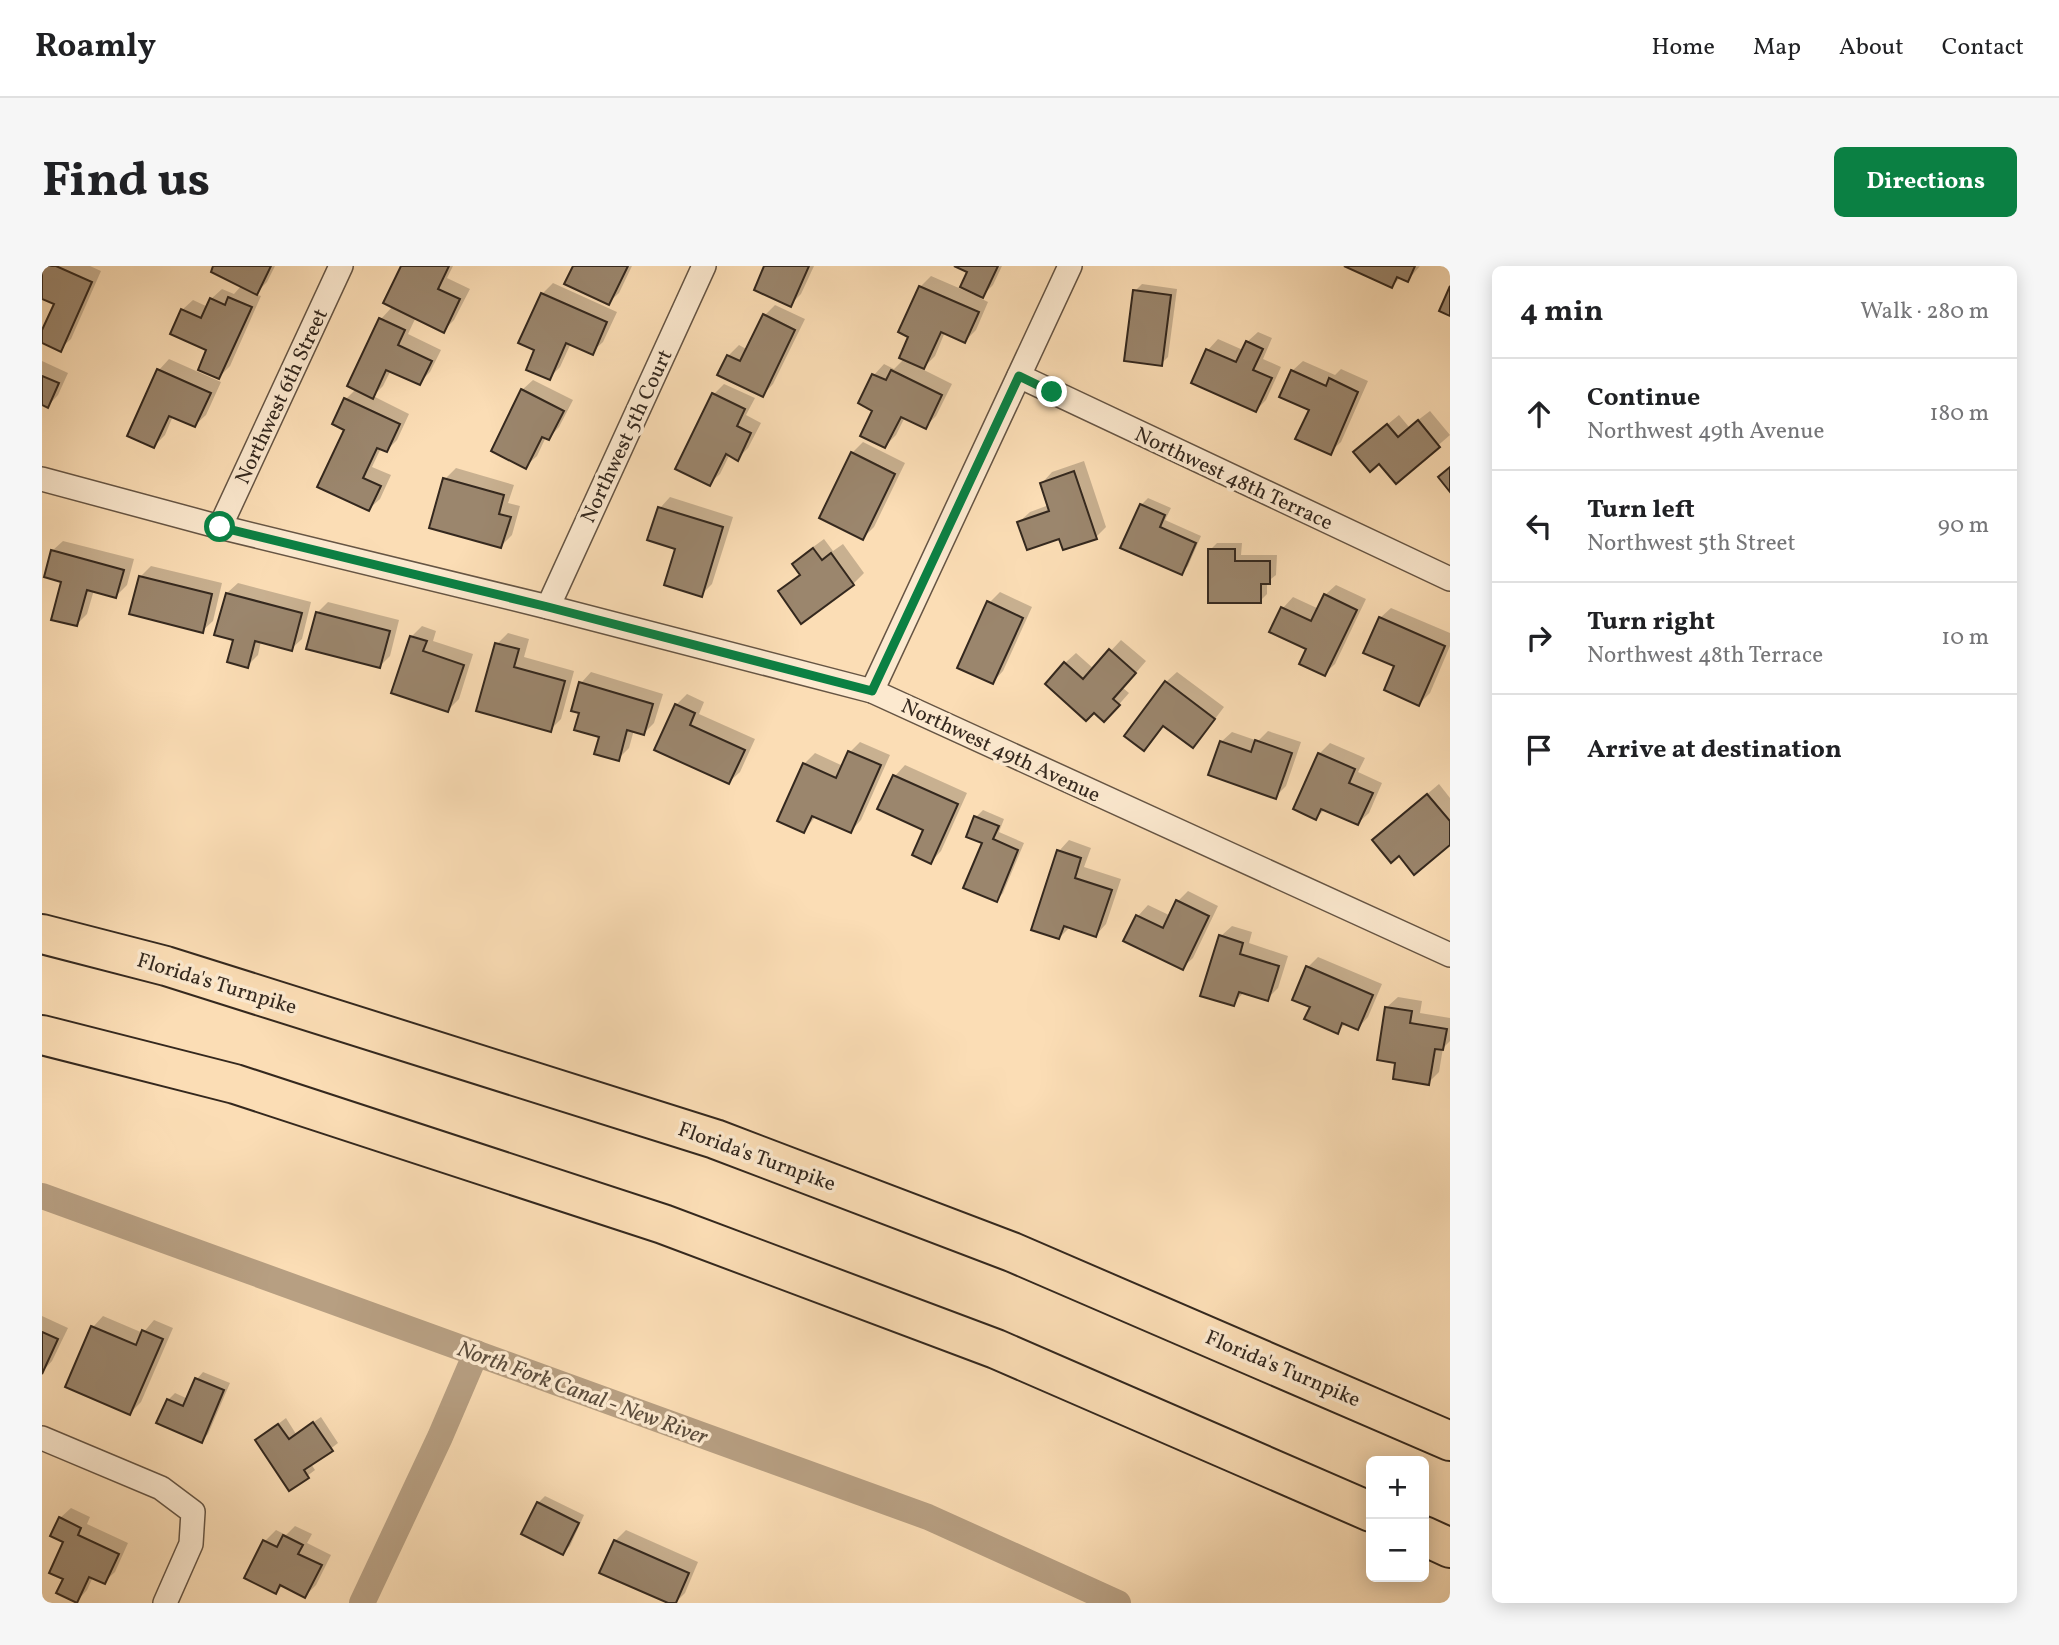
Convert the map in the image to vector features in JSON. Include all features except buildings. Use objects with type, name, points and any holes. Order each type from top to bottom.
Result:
[{"type":"highway","name":"Florida's Turnpike","points":[[42,934],[166,966],[715,1139],[1012,1252],[1450,1441]]},
{"type":"highway","points":[[42,1035],[235,1084],[663,1224],[996,1349],[1366,1510]]},
{"type":"highway","points":[[1429,1538],[1450,1549]]},
{"type":"street","name":"Northwest 6th Street","points":[[220,527],[341,266]]},
{"type":"street","name":"Northwest 5th Court","points":[[548,607],[704,266]]},
{"type":"street","points":[[872,691],[1070,266]]},
{"type":"street","name":"Northwest 48th Terrace","points":[[1019,376],[1450,579]]},
{"type":"street","name":"Northwest 49th Avenue","points":[[42,479],[220,527],[548,607],[872,691],[1450,955]]},
{"type":"street","points":[[42,1438],[161,1488],[193,1512],[191,1544],[165,1603]]},
{"type":"waterway","name":"North Fork Canal - New River","points":[[42,1196],[928,1517],[1118,1603]]},
{"type":"waterway","points":[[362,1603],[476,1353]]},
{"type":"route","points":[[220,527],[548,607],[872,691],[1019,376],[1052,392]]}]
